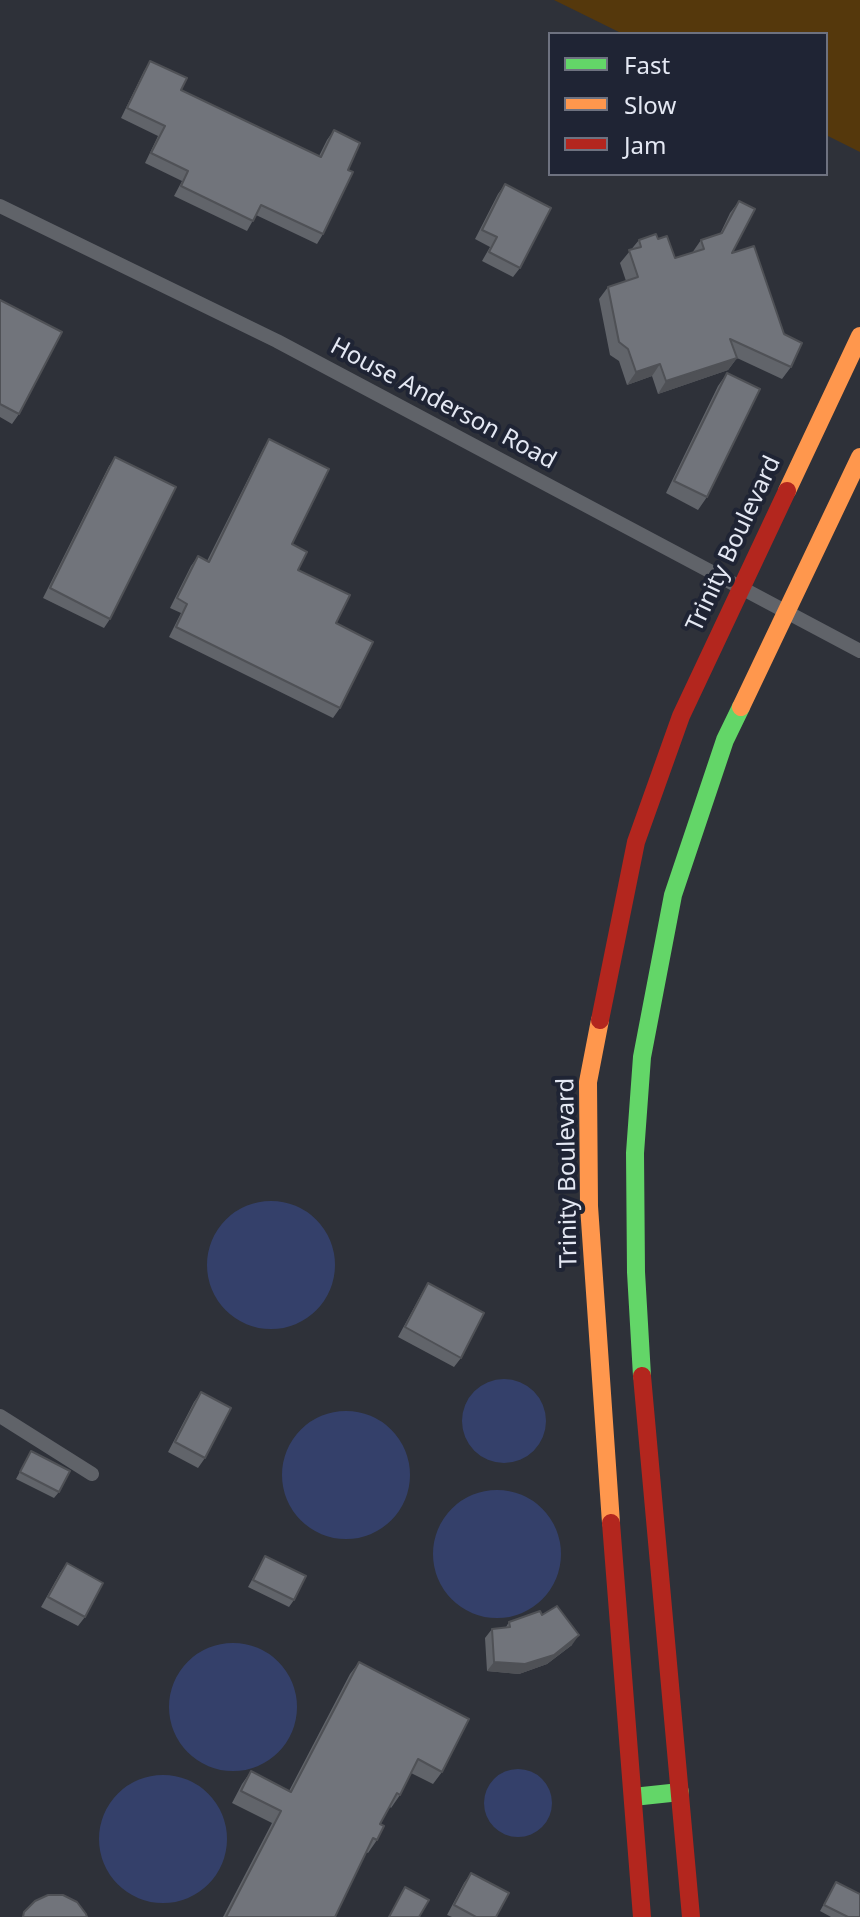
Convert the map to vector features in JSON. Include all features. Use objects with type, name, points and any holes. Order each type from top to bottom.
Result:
[{"type":"main road","name":"Trinity Boulevard","points":[[642,1917],[596,1327],[589,1206],[588,1082],[636,842],[681,716],[739,586],[860,336]]},
{"type":"main road","points":[[691,1917],[645,1420],[636,1272],[635,1153],[642,1057],[673,895],[725,740],[860,457]]},
{"type":"main road","points":[[633,1797],[680,1792]]},
{"type":"street","name":"House Anderson Road","points":[[0,206],[277,341],[860,651]]},
{"type":"street","points":[[0,1416],[92,1474]]},
{"type":"shaded area","points":[[554,0],[860,0],[860,152],[828,136],[828,32],[619,32]]},
{"type":"water","points":[[271,1201],[296,1206],[316,1220],[330,1240],[335,1265],[330,1290],[316,1310],[296,1324],[271,1329],[246,1324],[226,1310],[212,1290],[207,1265],[212,1240],[226,1220],[246,1206]]},
{"type":"water","points":[[496,1379],[512,1379],[528,1386],[539,1397],[546,1421],[543,1437],[534,1451],[512,1463],[496,1463],[480,1456],[469,1445],[462,1429],[462,1413],[469,1397],[480,1386]]},
{"type":"water","points":[[346,1411],[371,1416],[391,1430],[405,1450],[410,1475],[405,1500],[391,1520],[371,1534],[346,1539],[321,1534],[301,1520],[287,1500],[282,1475],[287,1450],[301,1430],[321,1416]]},
{"type":"water","points":[[497,1490],[522,1495],[542,1509],[556,1529],[561,1554],[556,1579],[542,1599],[522,1613],[497,1618],[472,1613],[452,1599],[438,1579],[433,1554],[438,1529],[452,1509],[472,1495]]},
{"type":"water","points":[[233,1643],[258,1648],[278,1662],[292,1682],[297,1707],[292,1732],[278,1752],[258,1766],[233,1771],[208,1766],[188,1752],[174,1732],[169,1707],[174,1682],[188,1662],[208,1648]]},
{"type":"water","points":[[511,1769],[525,1769],[537,1774],[547,1784],[552,1803],[547,1822],[537,1832],[525,1837],[511,1837],[499,1832],[489,1822],[484,1810],[484,1796],[489,1784],[499,1774]]},
{"type":"water","points":[[163,1775],[188,1780],[208,1794],[222,1814],[227,1839],[222,1864],[208,1884],[188,1898],[163,1903],[138,1898],[118,1884],[104,1864],[99,1839],[104,1814],[118,1794],[138,1780]]},
{"type":"building","points":[[150,61],[187,78],[181,90],[321,157],[334,130],[360,143],[348,170],[353,172],[323,234],[261,205],[253,221],[181,186],[188,171],[151,153],[165,126],[127,108]]},
{"type":"building","points":[[505,184],[551,208],[520,268],[489,252],[497,237],[482,230]]},
{"type":"building","points":[[739,201],[755,209],[732,253],[754,246],[784,334],[802,343],[791,367],[730,339],[737,358],[666,381],[660,364],[636,372],[628,349],[619,342],[608,287],[638,277],[629,250],[641,247],[639,240],[656,234],[658,239],[667,236],[675,258],[704,249],[701,240],[722,233]]},
{"type":"building","points":[[0,300],[62,332],[19,414],[0,404]]},
{"type":"building","points":[[727,373],[760,389],[707,497],[674,481]]},
{"type":"building","points":[[269,439],[329,469],[292,544],[307,552],[298,570],[350,595],[336,623],[373,642],[340,708],[176,627],[187,604],[177,598],[198,556],[209,562]]},
{"type":"building","points":[[115,457],[176,487],[110,619],[50,588]]},
{"type":"building","points":[[428,1283],[484,1313],[461,1358],[405,1327]]},
{"type":"building","points":[[201,1392],[231,1408],[205,1458],[175,1442]]},
{"type":"building","points":[[31,1451],[70,1471],[59,1492],[20,1472]]},
{"type":"building","points":[[265,1556],[306,1576],[294,1600],[253,1580]]},
{"type":"building","points":[[67,1563],[103,1583],[85,1617],[48,1597]]},
{"type":"building","points":[[557,1606],[579,1635],[554,1655],[525,1664],[494,1662],[492,1629],[510,1627],[509,1622],[540,1611],[542,1615]]},
{"type":"building","points":[[359,1662],[469,1719],[442,1772],[418,1759],[400,1795],[397,1793],[380,1824],[384,1826],[377,1840],[373,1838],[335,1917],[226,1917],[281,1811],[241,1791],[251,1771],[291,1792]]},
{"type":"building","points":[[471,1873],[509,1893],[496,1917],[476,1917],[454,1905]]},
{"type":"building","points":[[836,1882],[860,1894],[860,1917],[848,1917],[824,1905]]},
{"type":"building","points":[[405,1887],[429,1900],[419,1917],[389,1917]]},
{"type":"building","points":[[48,1895],[63,1895],[77,1902],[87,1917],[23,1917],[35,1901]]},
{"type":"traffic: fast","points":[[642,1376],[636,1272],[635,1153],[642,1057],[673,895],[725,740],[741,707]]},
{"type":"traffic: fast","points":[[633,1797],[680,1792]]},
{"type":"traffic: slow","points":[[787,491],[860,336]]},
{"type":"traffic: slow","points":[[741,707],[860,457]]},
{"type":"traffic: slow","points":[[600,1020],[588,1082],[589,1206],[611,1523]]},
{"type":"traffic: jam","points":[[600,1020],[636,842],[681,716],[787,491]]},
{"type":"traffic: jam","points":[[642,1376],[691,1917]]},
{"type":"traffic: jam","points":[[611,1523],[642,1917]]}]
